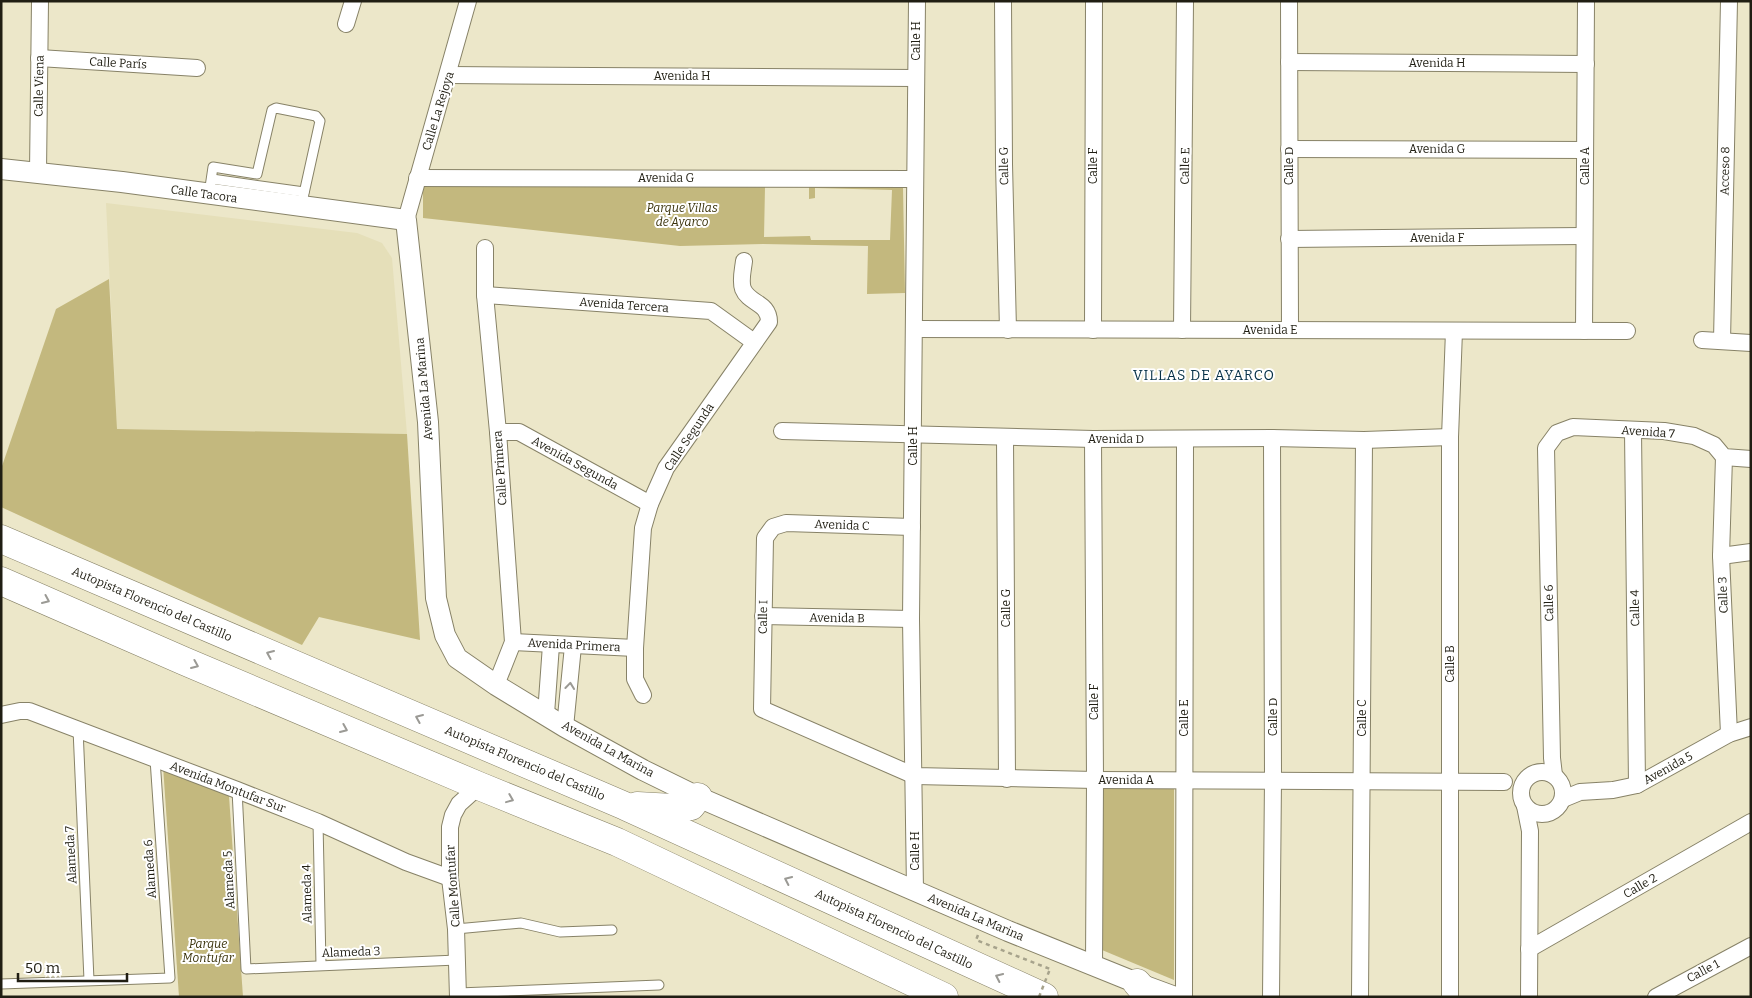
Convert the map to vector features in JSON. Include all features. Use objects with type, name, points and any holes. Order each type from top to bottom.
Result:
[{"type":"highway","name":"Autopista Florencio del Castillo","points":[[1,539],[625,806],[1044,997]]},
{"type":"highway","points":[[1,581],[479,786],[617,842],[944,997]]},
{"type":"highway","points":[[625,806],[673,808],[692,806],[698,797]]},
{"type":"street","name":"Calle Viena","points":[[38,172],[40,1]]},
{"type":"street","points":[[346,24],[353,1]]},
{"type":"street","name":"Calle La Rejoya","points":[[406,220],[449,75],[468,1]]},
{"type":"street","name":"Calle H","points":[[915,890],[912,527],[917,1]]},
{"type":"street","name":"Calle G","points":[[1003,1],[1008,330]]},
{"type":"street","name":"Calle F","points":[[1093,330],[1094,1]]},
{"type":"street","name":"Calle E","points":[[1182,330],[1185,1]]},
{"type":"street","name":"Calle D","points":[[1289,1],[1290,330]]},
{"type":"street","name":"Calle A","points":[[1584,331],[1586,1]]},
{"type":"street","name":"Acceso 8","points":[[1722,341],[1729,1]]},
{"type":"street","name":"Calle París","points":[[39,58],[197,68]]},
{"type":"street","name":"Avenida H","points":[[1289,62],[1586,64]]},
{"type":"street","name":"Avenida H","points":[[449,75],[916,78]]},
{"type":"street","name":"Avenida G","points":[[1289,149],[1585,150]]},
{"type":"street","name":"Calle Tacora","points":[[1,168],[210,187],[303,200],[406,220]]},
{"type":"street","name":"Avenida G","points":[[418,178],[915,179]]},
{"type":"street","name":"Avenida La Marina","points":[[406,220],[428,422],[436,598],[445,635],[457,658],[496,685],[565,727],[642,770],[698,797],[1094,965],[1143,990],[1175,997]]},
{"type":"street","name":"Avenida F","points":[[1289,239],[1584,236]]},
{"type":"street","name":"Calle Primera","points":[[485,248],[485,295],[498,432],[513,642],[496,685]]},
{"type":"street","name":"Calle Segunda","points":[[642,695],[635,679],[635,648],[643,528],[650,504],[666,468],[769,322],[769,314],[746,295],[743,289],[744,262]]},
{"type":"street","name":"Avenida Tercera","points":[[485,295],[711,311],[754,342]]},
{"type":"street","name":"Avenida E","points":[[914,329],[1627,332]]},
{"type":"street","name":"Calle B","points":[[1450,997],[1450,436],[1454,331]]},
{"type":"street","points":[[1702,340],[1751,343]]},
{"type":"street","name":"Avenida 7","points":[[1546,448],[1557,433],[1573,427],[1664,432],[1694,436],[1714,445],[1724,457]]},
{"type":"street","name":"Avenida D","points":[[782,431],[1093,439],[1272,438],[1364,440],[1450,436]]},
{"type":"street","name":"Calle 4","points":[[1633,431],[1637,785]]},
{"type":"street","name":"Avenida Segunda","points":[[498,432],[519,432],[650,504]]},
{"type":"street","name":"Calle G","points":[[1005,437],[1006,779]]},
{"type":"street","name":"Calle E","points":[[1184,438],[1184,997]]},
{"type":"street","name":"Calle D","points":[[1271,997],[1273,779],[1272,438]]},
{"type":"street","name":"Calle F","points":[[1093,439],[1094,965]]},
{"type":"street","name":"Calle C","points":[[1360,997],[1364,440]]},
{"type":"street","name":"Calle 6","points":[[1546,448],[1552,776]]},
{"type":"street","points":[[1724,457],[1751,459]]},
{"type":"street","name":"Calle 3","points":[[1724,457],[1721,556],[1729,734]]},
{"type":"street","name":"Avenida C","points":[[772,527],[786,523],[912,527]]},
{"type":"street","name":"Calle I","points":[[762,709],[764,538],[772,527]]},
{"type":"street","points":[[1721,556],[1751,552]]},
{"type":"street","name":"Avenida B","points":[[763,616],[912,619]]},
{"type":"street","name":"Avenida Primera","points":[[513,642],[635,648]]},
{"type":"street","points":[[546,714],[552,645]]},
{"type":"street","points":[[565,727],[573,646]]},
{"type":"street","name":"Avenida A","points":[[762,709],[914,776],[1095,780],[1273,779],[1362,782],[1504,782]]},
{"type":"street","name":"Avenida Montufar Sur","points":[[1,715],[28,711],[78,729],[318,822],[406,862],[450,878]]},
{"type":"street","name":"Avenida 5","points":[[1563,799],[1580,792],[1613,790],[1637,785],[1729,734],[1751,727]]},
{"type":"street","points":[[1529,997],[1530,831],[1521,794],[1524,781],[1535,773],[1552,776],[1580,792]]},
{"type":"street","points":[[1525,806],[1530,811],[1543,814],[1555,810],[1563,799],[1563,788],[1552,776]]},
{"type":"street","name":"Calle Montufar","points":[[458,995],[456,929],[450,878],[450,827],[453,815],[459,804],[479,786]]},
{"type":"street","points":[[1530,831],[1543,814]]},
{"type":"street","name":"Calle 2","points":[[1529,949],[1751,822]]},
{"type":"street","name":"Calle 1","points":[[1656,997],[1751,946]]},
{"type":"lane","points":[[210,187],[214,167],[257,174],[272,110],[276,108],[316,116],[320,121],[303,200]]},
{"type":"lane","name":"Alameda 7","points":[[78,729],[89,980]]},
{"type":"lane","name":"Alameda 6","points":[[89,980],[170,978],[155,759]]},
{"type":"lane","name":"Alameda 5","points":[[237,790],[246,969]]},
{"type":"lane","name":"Alameda 4","points":[[318,822],[321,965]]},
{"type":"lane","points":[[456,929],[521,923],[560,932],[612,930]]},
{"type":"lane","name":"Alameda 3","points":[[246,969],[457,960]]},
{"type":"lane","points":[[1,984],[89,980]]},
{"type":"lane","points":[[458,995],[658,984]]},
{"type":"path","points":[[1040,997],[1050,969],[1048,969]]},
{"type":"shaded area","points":[[106,203],[357,233],[382,243],[392,258],[407,434],[117,429]]},
{"type":"green space","name":"Parque Villas de Ayarco","points":[[423,182],[901,185],[903,188],[905,293],[867,294],[868,246],[763,244],[680,246],[423,218]],"holes":[[[765,187],[809,187],[809,199],[815,198],[815,188],[892,190],[890,240],[811,240],[810,236],[764,237]]]},
{"type":"green space","points":[[109,279],[117,429],[407,434],[420,640],[319,617],[302,645],[1,507],[1,469],[56,309]]},
{"type":"green space","name":"Parque Montufar","points":[[163,766],[229,796],[243,997],[179,997]]},
{"type":"green space","points":[[1103,787],[1174,788],[1174,980],[1102,950]]},
{"type":"district","name":"VILLAS DE AYARCO","points":[[1204,375]]}]
